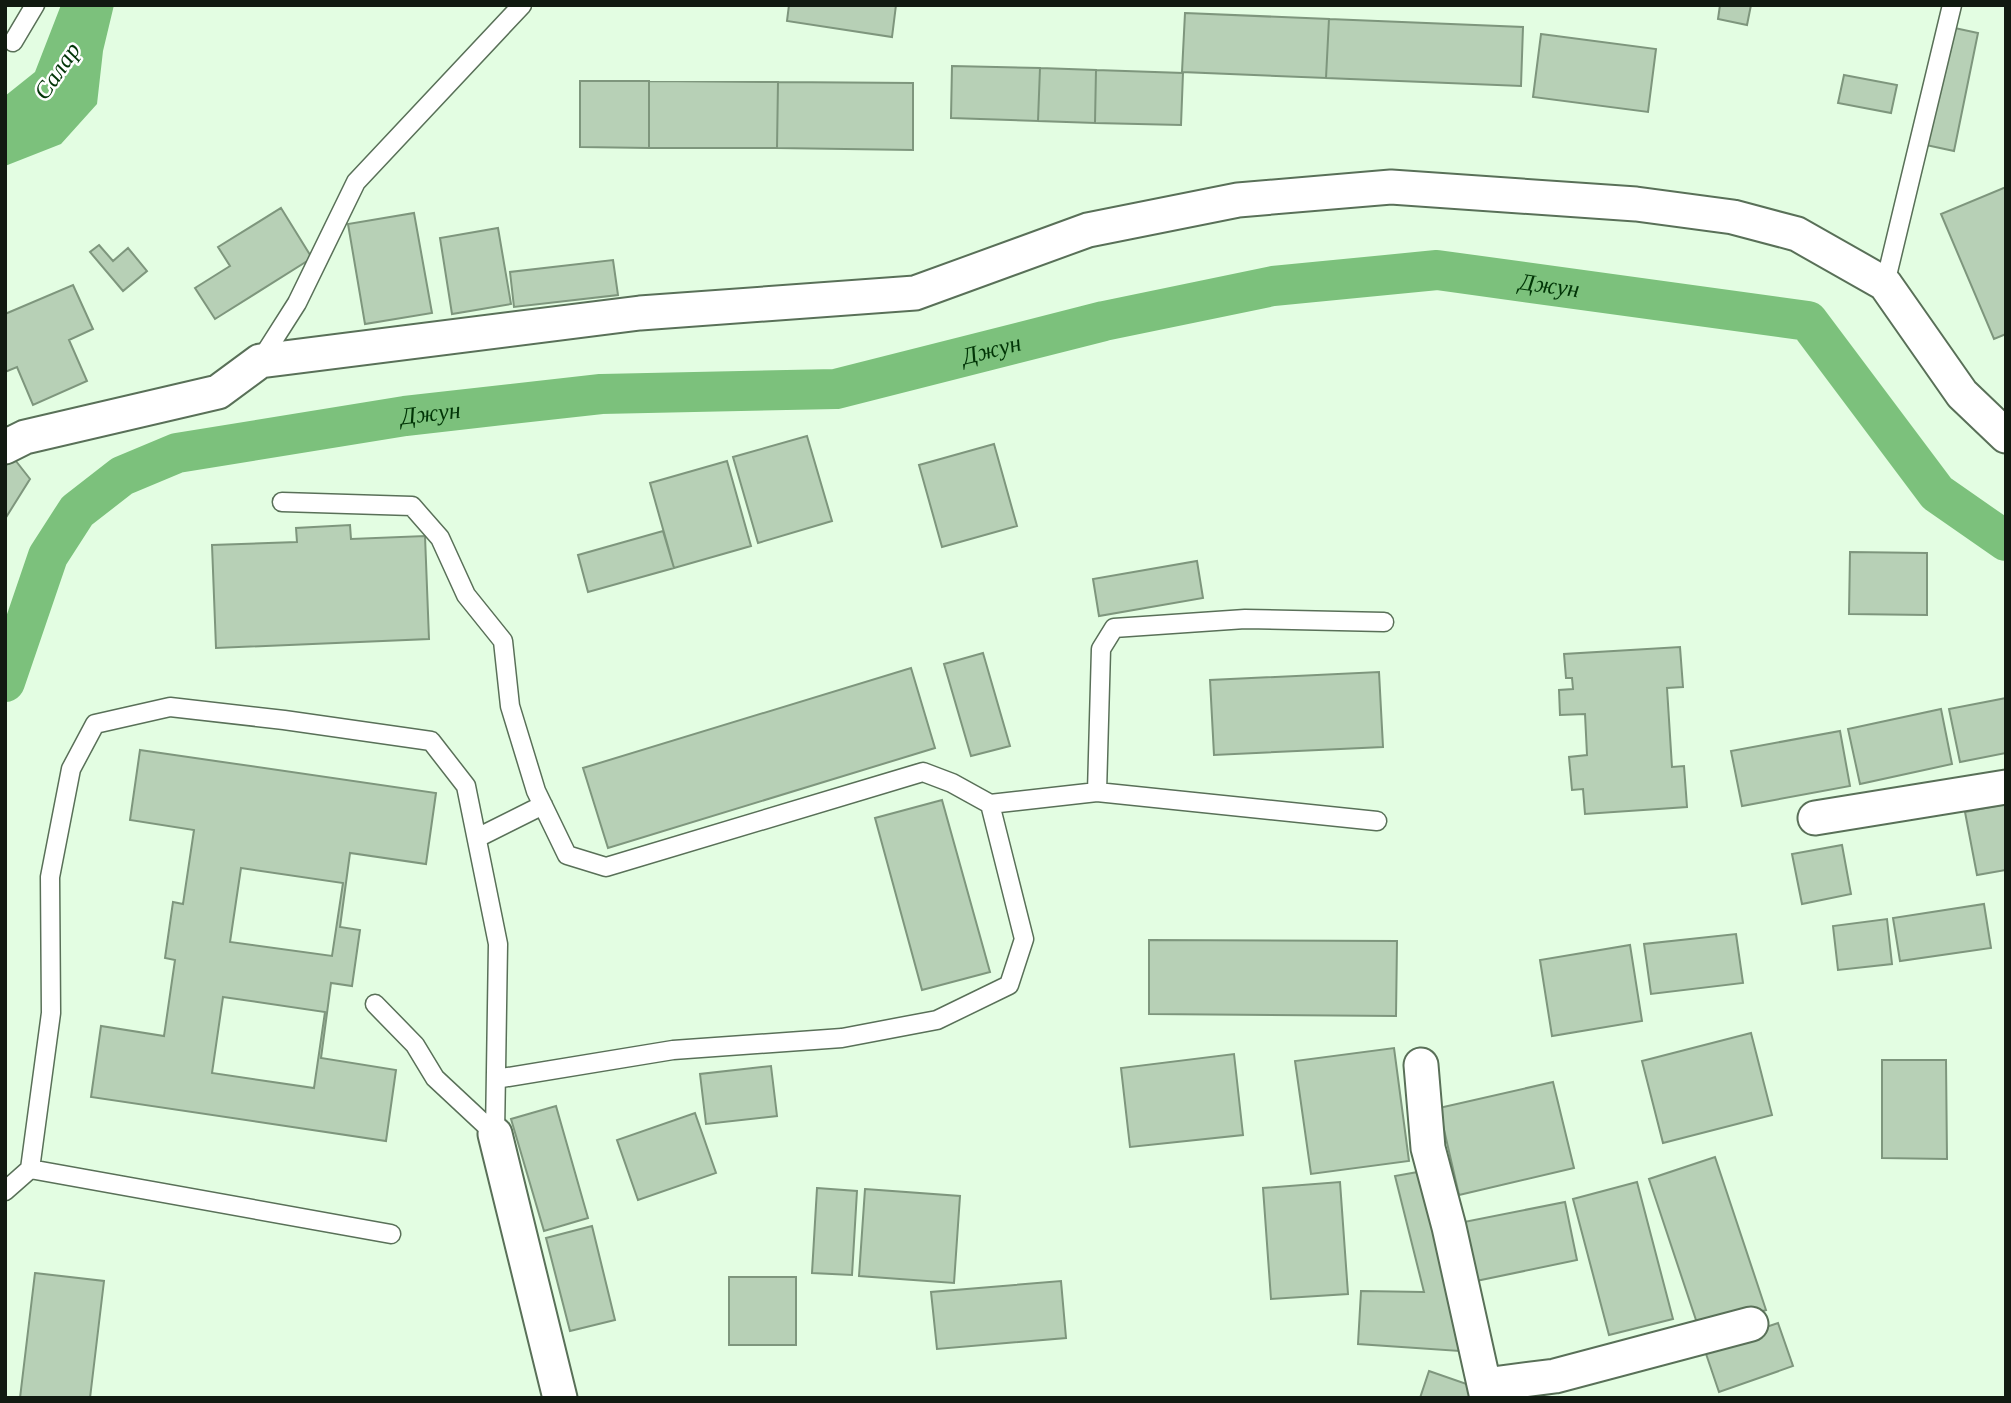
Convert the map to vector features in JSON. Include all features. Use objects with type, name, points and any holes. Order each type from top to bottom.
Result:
[{"type":"street","points":[[5,447],[25,437],[218,392],[260,361],[640,313],[915,293],[1088,230],[1238,200],[1391,187],[1636,204],[1733,216],[1797,234],[1885,284],[1962,394],[2006,436]]},
{"type":"street","points":[[1815,818],[2006,787]]},
{"type":"street","points":[[1421,1065],[1427,1148],[1449,1227],[1486,1392],[1751,1324]]},
{"type":"street","points":[[495,1133],[560,1398]]},
{"type":"lane","points":[[13,42],[34,5]]},
{"type":"lane","points":[[260,361],[297,303],[356,182],[522,5]]},
{"type":"lane","points":[[1885,284],[1952,5]]},
{"type":"lane","points":[[282,502],[412,506],[440,538],[466,595],[503,641],[510,706],[536,791],[567,855],[606,867],[923,772],[952,783],[990,804],[1097,792],[1377,821]]},
{"type":"lane","points":[[1097,792],[1101,649],[1114,628],[1245,619],[1384,622]]},
{"type":"lane","points":[[5,1191],[30,1169],[51,1013],[50,877],[71,769],[95,724],[170,707],[431,741],[466,786],[498,944],[495,1133]]},
{"type":"lane","points":[[496,1079],[673,1050],[842,1038],[937,1020],[1009,985],[1024,939],[990,804]]},
{"type":"lane","points":[[477,838],[543,805]]},
{"type":"lane","points":[[375,1004],[415,1045],[435,1078],[495,1133]]},
{"type":"lane","points":[[30,1169],[391,1234]]},
{"type":"water","name":"Салар","points":[[61,5],[114,5],[103,51],[97,104],[61,144],[5,166],[5,96],[35,72]]},
{"type":"building","points":[[789,5],[896,5],[892,37],[787,21]]},
{"type":"building","points":[[1720,5],[1751,5],[1747,25],[1718,19]]},
{"type":"building","points":[[1185,13],[1329,19],[1326,78],[1182,72]]},
{"type":"building","points":[[1329,19],[1523,27],[1521,86],[1326,78]]},
{"type":"building","points":[[1950,27],[1978,33],[1954,151],[1926,145]]},
{"type":"building","points":[[1541,34],[1656,49],[1648,112],[1533,97]]},
{"type":"building","points":[[952,66],[1040,68],[1038,121],[951,118]]},
{"type":"building","points":[[1040,68],[1096,70],[1095,123],[1038,121]]},
{"type":"building","points":[[1096,70],[1183,73],[1181,125],[1095,123]]},
{"type":"building","points":[[1844,75],[1897,85],[1891,113],[1838,103]]},
{"type":"building","points":[[580,81],[649,81],[649,148],[580,147]]},
{"type":"building","points":[[649,81],[778,82],[777,148],[649,148]]},
{"type":"building","points":[[778,82],[913,83],[913,150],[777,148]]},
{"type":"building","points":[[2006,187],[2006,334],[1994,339],[1941,214]]},
{"type":"building","points":[[281,208],[312,258],[215,319],[195,288],[230,266],[218,247]]},
{"type":"building","points":[[414,213],[432,313],[365,324],[348,224]]},
{"type":"building","points":[[498,228],[511,304],[452,314],[440,238]]},
{"type":"building","points":[[99,245],[113,261],[128,248],[147,271],[123,291],[90,252]]},
{"type":"building","points":[[613,260],[618,295],[514,307],[510,272]]},
{"type":"building","points":[[73,285],[93,329],[69,340],[87,381],[33,405],[17,367],[5,372],[5,314]]},
{"type":"building","points":[[807,436],[832,521],[758,543],[733,457]]},
{"type":"building","points":[[994,444],[1017,526],[942,547],[919,465]]},
{"type":"building","points":[[12,456],[30,479],[5,519],[5,459]]},
{"type":"building","points":[[727,461],[751,546],[674,568],[650,483]]},
{"type":"building","points":[[350,525],[351,539],[425,536],[429,639],[216,648],[212,545],[297,542],[296,528]]},
{"type":"building","points":[[663,531],[674,568],[588,592],[578,555]]},
{"type":"building","points":[[1850,552],[1927,553],[1927,615],[1849,614]]},
{"type":"building","points":[[1197,561],[1203,598],[1099,616],[1093,579]]},
{"type":"building","points":[[1680,647],[1683,687],[1667,688],[1672,767],[1684,766],[1687,807],[1585,814],[1583,789],[1572,790],[1569,757],[1587,755],[1585,714],[1560,715],[1559,690],[1573,689],[1572,678],[1566,678],[1564,654]]},
{"type":"building","points":[[983,653],[1010,746],[971,756],[944,664]]},
{"type":"building","points":[[911,668],[935,748],[608,848],[583,768]]},
{"type":"building","points":[[1379,672],[1383,747],[1214,755],[1210,680]]},
{"type":"building","points":[[2006,698],[2006,753],[1960,762],[1949,709]]},
{"type":"building","points":[[1941,709],[1952,764],[1860,784],[1848,729]]},
{"type":"building","points":[[1840,731],[1850,786],[1742,806],[1731,751]]},
{"type":"building","points":[[140,750],[436,793],[426,864],[350,853],[340,927],[360,930],[352,986],[331,983],[321,1058],[396,1070],[386,1141],[91,1097],[101,1026],[164,1036],[175,960],[165,958],[173,902],[183,904],[194,830],[130,820]],"holes":[[[241,868],[343,883],[332,956],[230,942]],[[223,997],[325,1012],[314,1088],[212,1073]]]},
{"type":"building","points":[[942,800],[990,972],[922,990],[875,818]]},
{"type":"building","points":[[2006,804],[2006,870],[1977,875],[1965,812]]},
{"type":"building","points":[[1842,845],[1851,894],[1802,904],[1792,854]]},
{"type":"building","points":[[1984,904],[1991,948],[1900,961],[1893,918]]},
{"type":"building","points":[[1887,919],[1892,964],[1838,970],[1833,926]]},
{"type":"building","points":[[1736,934],[1743,983],[1651,994],[1644,944]]},
{"type":"building","points":[[1149,940],[1397,941],[1396,1016],[1149,1014]]},
{"type":"building","points":[[1630,945],[1642,1021],[1552,1036],[1540,960]]},
{"type":"building","points":[[1751,1033],[1772,1115],[1663,1143],[1642,1061]]},
{"type":"building","points":[[1394,1048],[1409,1161],[1311,1174],[1295,1061]]},
{"type":"building","points":[[1234,1054],[1243,1135],[1130,1147],[1121,1068]]},
{"type":"building","points":[[1882,1060],[1946,1060],[1947,1159],[1882,1158]]},
{"type":"building","points":[[771,1066],[777,1116],[706,1124],[700,1074]]},
{"type":"building","points":[[1553,1082],[1574,1168],[1459,1195],[1439,1108]]},
{"type":"building","points":[[556,1106],[588,1218],[544,1231],[511,1119]]},
{"type":"building","points":[[695,1113],[716,1173],[638,1200],[617,1140]]},
{"type":"building","points":[[1715,1157],[1766,1310],[1700,1332],[1649,1179]]},
{"type":"building","points":[[1429,1170],[1474,1352],[1358,1344],[1361,1291],[1424,1292],[1395,1176]]},
{"type":"building","points":[[1340,1182],[1348,1294],[1271,1299],[1263,1188]]},
{"type":"building","points":[[1637,1182],[1673,1319],[1609,1335],[1573,1199]]},
{"type":"building","points":[[817,1188],[857,1191],[852,1275],[812,1273]]},
{"type":"building","points":[[865,1189],[960,1196],[954,1283],[859,1276]]},
{"type":"building","points":[[1565,1202],[1577,1260],[1476,1281],[1464,1222]]},
{"type":"building","points":[[592,1226],[615,1320],[570,1331],[546,1238]]},
{"type":"building","points":[[35,1273],[104,1281],[90,1398],[20,1398]]},
{"type":"building","points":[[729,1277],[796,1277],[796,1345],[729,1345]]},
{"type":"building","points":[[1061,1281],[1066,1338],[937,1349],[931,1292]]},
{"type":"building","points":[[1778,1323],[1793,1366],[1719,1392],[1704,1348]]},
{"type":"building","points":[[1429,1371],[1484,1390],[1481,1398],[1420,1398]]},
{"type":"waterway","name":"Джун","points":[[5,682],[48,556],[77,511],[122,476],[177,453],[405,416],[601,394],[836,389],[1104,321],[1273,286],[1437,270],[1808,321],[1937,493],[2006,541]]}]
